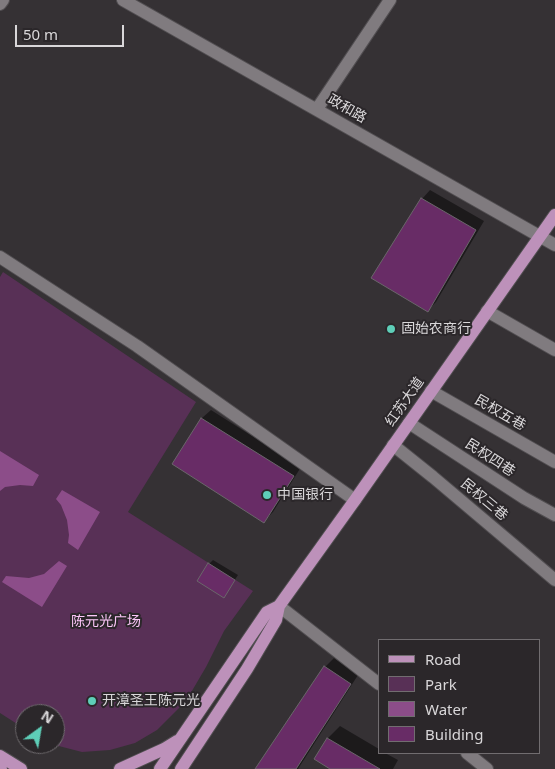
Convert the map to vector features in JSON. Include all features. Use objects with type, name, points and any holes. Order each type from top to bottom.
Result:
[{"type":"main road","name":"红苏大道","points":[[181,769],[276,620],[279,606],[555,215]]},
{"type":"main road","name":"红苏大道","points":[[160,769],[266,612],[279,606]]},
{"type":"main road","points":[[120,769],[164,749],[181,738]]},
{"type":"main road","points":[[188,769],[196,748]]},
{"type":"main road","points":[[0,756],[21,769]]},
{"type":"street","points":[[0,4],[3,0]]},
{"type":"street","name":"政和路","points":[[123,0],[555,245]]},
{"type":"street","points":[[317,109],[390,0]]},
{"type":"street","points":[[0,258],[138,346],[355,500]]},
{"type":"street","points":[[487,311],[555,350]]},
{"type":"street","name":"民权五巷","points":[[431,391],[555,462]]},
{"type":"street","name":"民权四巷","points":[[409,423],[524,498],[555,515]]},
{"type":"street","name":"民权三巷","points":[[393,445],[555,580]]},
{"type":"street","points":[[279,606],[378,683]]},
{"type":"street","points":[[468,754],[487,769]]},
{"type":"green space","name":"陈元光广场","points":[[3,272],[196,402],[128,512],[253,591],[224,631],[186,701],[157,730],[135,743],[110,750],[82,752],[65,748],[65,704],[15,704],[15,723],[0,713],[0,277]]},
{"type":"water","points":[[0,451],[39,475],[33,486],[5,487],[0,491]]},
{"type":"water","points":[[62,490],[100,512],[78,550],[68,543],[67,520],[61,505],[56,499]]},
{"type":"water","points":[[59,561],[67,566],[42,607],[2,582],[6,576],[29,578],[44,574]]},
{"type":"building","points":[[421,198],[476,230],[428,312],[371,278]]},
{"type":"building","points":[[201,418],[294,476],[264,523],[172,464]]},
{"type":"building","points":[[208,563],[235,580],[224,598],[197,581]]},
{"type":"building","points":[[324,666],[351,684],[296,769],[255,769]]},
{"type":"building","points":[[327,738],[380,769],[330,769],[314,759]]},
{"type":"place","name":"固始农商行","points":[[391,329]]},
{"type":"place","name":"中国银行","points":[[267,495]]},
{"type":"place","name":"开漳圣王陈元光","points":[[92,701]]}]
